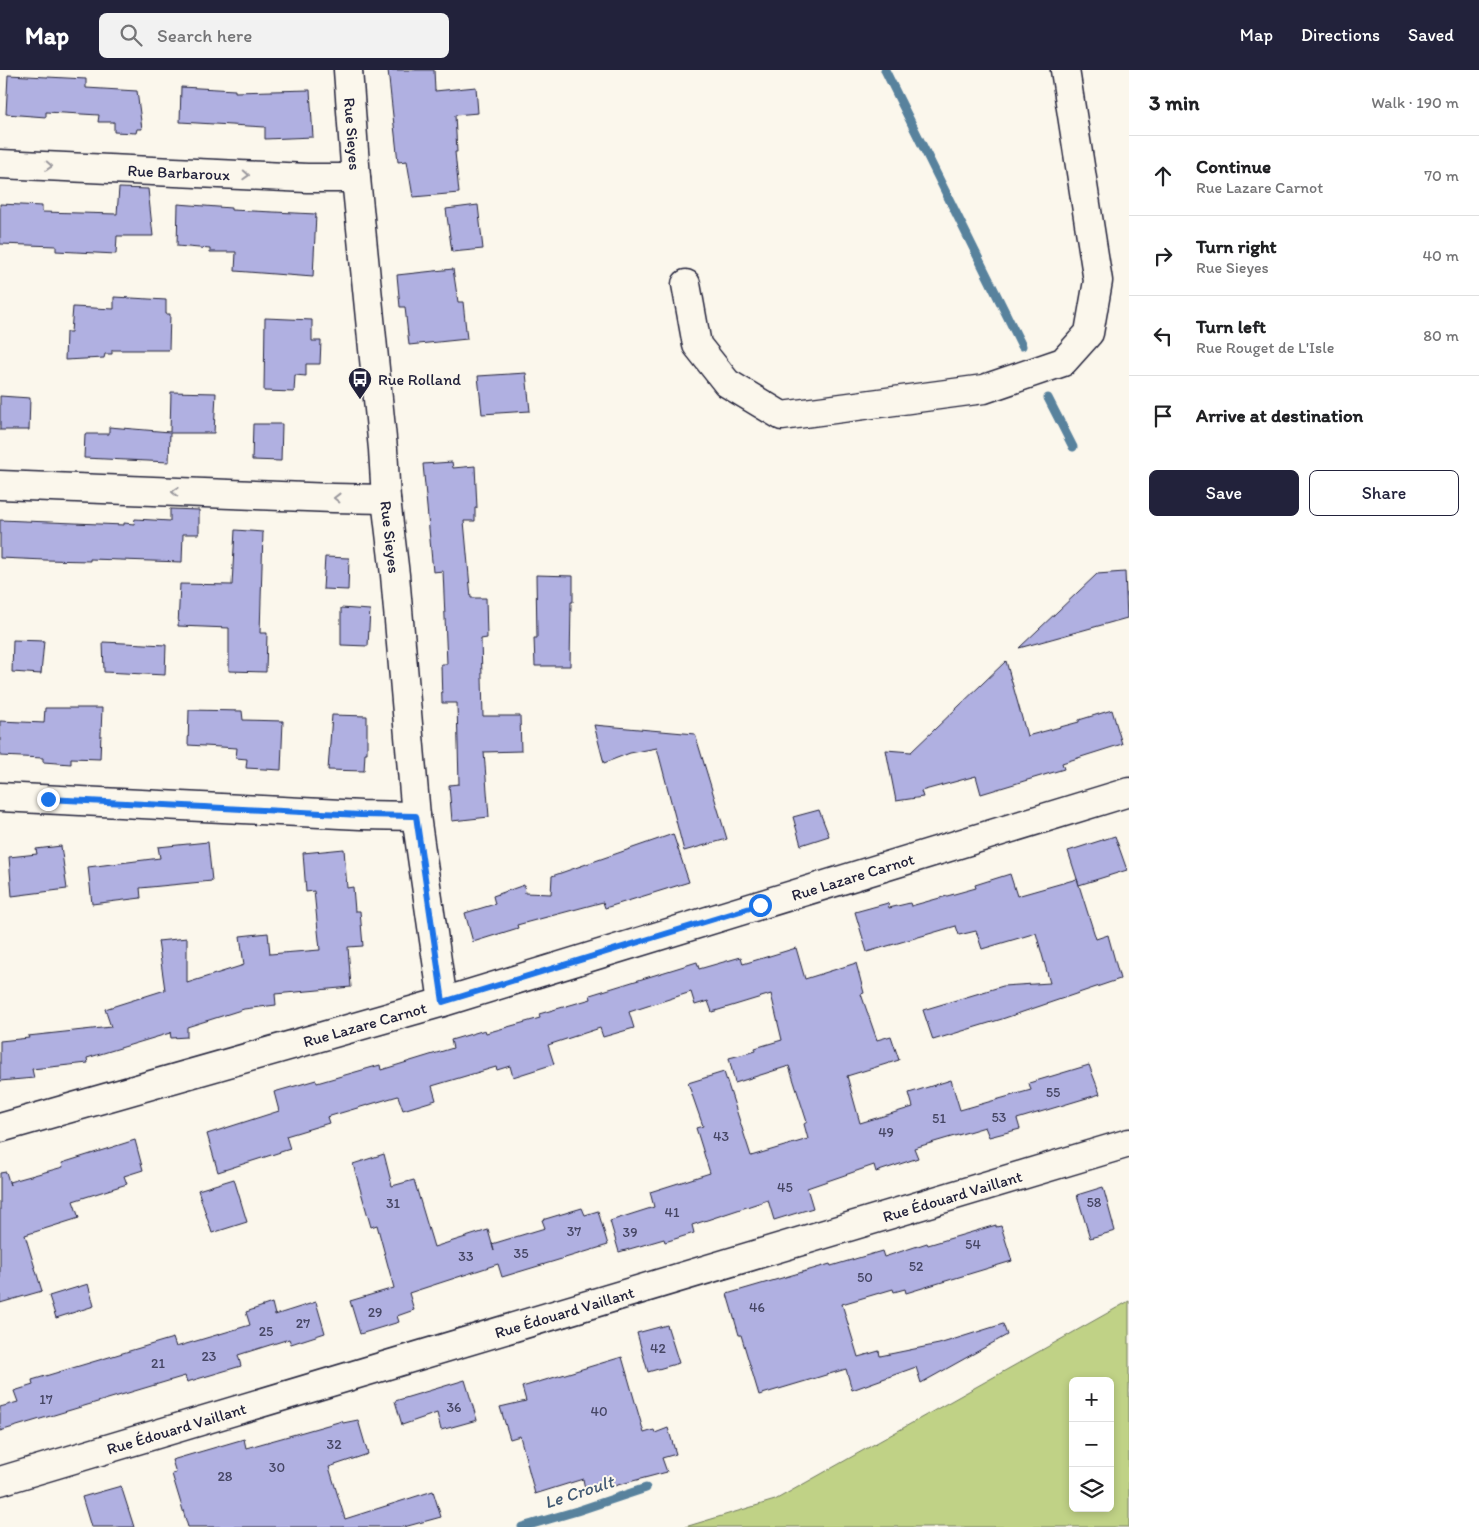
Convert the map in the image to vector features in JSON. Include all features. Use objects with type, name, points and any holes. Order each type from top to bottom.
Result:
[{"type":"street","name":"Rue Sieyes","points":[[348,70],[356,178],[382,439],[386,499],[395,575],[416,816],[443,1002]]},
{"type":"street","points":[[686,284],[697,345],[728,383],[782,416],[984,389],[1063,362],[1089,333],[1098,281],[1065,70]]},
{"type":"street","name":"Rue Barbaroux","points":[[0,164],[307,178],[356,178]]},
{"type":"street","points":[[0,485],[386,499]]},
{"type":"street","name":"Rue Lazare Carnot","points":[[0,1128],[443,1002],[1129,792]]},
{"type":"street","points":[[0,798],[416,816]]},
{"type":"street","name":"Rue Édouard Vaillant","points":[[0,1481],[1129,1143]]},
{"type":"green space","points":[[1129,1301],[1129,1527],[685,1527],[775,1500]]},
{"type":"building","points":[[388,70],[434,70],[435,91],[476,87],[478,113],[455,115],[457,152],[455,152],[459,193],[413,197],[407,161],[398,162]]},
{"type":"building","points":[[8,75],[86,79],[86,88],[137,91],[142,129],[137,129],[136,133],[114,132],[114,122],[98,122],[99,115],[46,112],[46,117],[6,114]]},
{"type":"building","points":[[181,87],[235,90],[235,92],[310,90],[313,137],[265,139],[265,127],[180,122]]},
{"type":"building","points":[[119,188],[148,189],[153,236],[117,236],[116,254],[56,251],[56,246],[0,244],[0,204],[42,206],[42,212],[117,214]]},
{"type":"building","points":[[178,204],[231,208],[231,210],[316,214],[313,277],[235,271],[236,252],[210,252],[210,249],[177,246]]},
{"type":"building","points":[[478,205],[483,249],[452,252],[446,209]]},
{"type":"building","points":[[453,269],[458,302],[463,302],[467,339],[409,345],[405,307],[400,307],[397,275]]},
{"type":"building","points":[[114,297],[166,300],[166,314],[170,314],[169,350],[112,350],[112,354],[105,354],[104,358],[65,360],[66,332],[71,332],[73,307],[114,309]]},
{"type":"building","points":[[265,318],[312,320],[312,341],[321,341],[320,364],[306,364],[306,376],[295,375],[294,392],[264,391]]},
{"type":"building","points":[[526,373],[530,411],[482,414],[478,376]]},
{"type":"building","points":[[171,392],[216,393],[214,433],[170,433],[169,462],[84,458],[85,434],[109,434],[109,427],[170,432]]},
{"type":"building","points":[[0,396],[30,398],[29,430],[0,430]]},
{"type":"building","points":[[253,424],[282,424],[281,461],[252,460]]},
{"type":"building","points":[[452,462],[453,468],[475,466],[477,508],[475,508],[475,521],[464,521],[471,598],[486,598],[487,638],[481,639],[483,716],[520,716],[521,751],[484,752],[489,817],[452,821],[449,785],[459,784],[457,703],[442,703],[441,664],[447,664],[443,571],[433,572],[423,464]]},
{"type":"building","points":[[170,509],[199,510],[199,534],[183,534],[182,562],[0,558],[0,520],[124,525],[124,523],[134,524],[135,519],[170,521]]},
{"type":"building","points":[[235,530],[263,532],[260,633],[267,633],[266,672],[229,671],[229,628],[178,626],[180,584],[232,585]]},
{"type":"building","points":[[325,557],[349,558],[348,590],[323,589]]},
{"type":"building","points":[[1125,572],[1127,618],[1019,648],[1097,574]]},
{"type":"building","points":[[536,575],[573,576],[570,666],[535,666],[534,638],[537,638]]},
{"type":"building","points":[[341,608],[370,610],[368,646],[341,645]]},
{"type":"building","points":[[13,640],[44,641],[41,674],[12,672]]},
{"type":"building","points":[[103,642],[166,645],[165,675],[104,672]]},
{"type":"building","points":[[1006,661],[1027,736],[1079,722],[1079,720],[1112,710],[1122,744],[1062,763],[1064,769],[981,794],[976,776],[921,791],[923,797],[896,801],[886,750],[911,752]]},
{"type":"building","points":[[45,708],[102,708],[100,759],[71,758],[71,764],[43,762],[43,758],[0,756],[0,721],[44,723]]},
{"type":"building","points":[[189,710],[242,711],[243,720],[283,721],[281,770],[246,768],[247,759],[236,758],[237,748],[188,745]]},
{"type":"building","points":[[332,715],[367,716],[367,753],[365,753],[364,771],[328,770]]},
{"type":"building","points":[[594,725],[695,734],[727,839],[684,851],[657,748],[630,753],[604,763]]},
{"type":"building","points":[[819,810],[829,836],[801,845],[793,817]]},
{"type":"building","points":[[673,834],[689,882],[605,908],[603,902],[517,925],[518,928],[473,942],[465,913],[495,904],[493,896],[524,885],[525,893],[551,894],[552,876]]},
{"type":"building","points":[[1115,836],[1127,870],[1079,885],[1068,851]]},
{"type":"building","points":[[208,842],[212,881],[140,888],[141,898],[92,904],[88,867],[160,858],[158,847]]},
{"type":"building","points":[[61,846],[67,889],[12,896],[9,857],[37,854],[36,849]]},
{"type":"building","points":[[344,849],[347,888],[353,887],[355,911],[360,911],[363,946],[348,947],[351,987],[275,994],[276,1005],[244,1009],[187,1027],[187,1037],[171,1038],[170,1032],[87,1058],[88,1063],[32,1069],[34,1078],[0,1081],[0,1041],[111,1027],[105,1009],[165,990],[158,941],[187,938],[187,983],[244,965],[240,936],[268,933],[270,954],[320,950],[314,891],[306,892],[303,853]]},
{"type":"building","points":[[1010,874],[1017,896],[1077,879],[1096,939],[1108,935],[1120,979],[933,1040],[923,1010],[1003,986],[1050,983],[1036,933],[982,949],[976,931],[959,935],[956,926],[867,952],[855,912],[888,903],[889,908],[910,903],[911,906],[976,888],[975,885]]},
{"type":"building","points":[[796,948],[805,979],[856,963],[864,993],[861,994],[877,1040],[891,1036],[899,1060],[847,1076],[860,1123],[913,1107],[909,1093],[951,1080],[960,1110],[1031,1090],[1029,1083],[1089,1065],[1100,1094],[1017,1119],[1020,1129],[989,1137],[985,1127],[914,1148],[918,1158],[876,1172],[874,1165],[807,1188],[813,1208],[774,1220],[768,1200],[692,1225],[694,1233],[665,1242],[664,1239],[619,1252],[610,1221],[654,1207],[650,1192],[710,1173],[696,1128],[703,1126],[688,1083],[724,1072],[751,1156],[808,1139],[804,1124],[807,1122],[789,1066],[735,1083],[729,1058],[756,1051],[755,1048],[782,1040],[771,994],[712,1012],[708,1001],[695,1005],[691,992],[629,1012],[634,1028],[603,1037],[600,1028],[548,1045],[554,1064],[513,1077],[510,1066],[497,1070],[496,1067],[432,1086],[436,1100],[403,1110],[398,1096],[327,1117],[329,1123],[286,1136],[290,1149],[218,1172],[207,1134],[279,1111],[274,1092],[316,1080],[317,1083],[380,1065],[381,1070],[453,1048],[451,1040],[485,1030],[486,1033],[540,1018],[539,1014],[591,999],[590,995],[697,962],[699,969],[741,957],[743,964]]},
{"type":"building","points":[[135,1140],[143,1170],[124,1176],[127,1184],[73,1201],[79,1218],[25,1235],[42,1291],[0,1303],[0,1173],[6,1172],[9,1182],[63,1167],[62,1163]]},
{"type":"building","points":[[384,1154],[392,1186],[414,1180],[434,1247],[488,1230],[492,1244],[545,1228],[542,1220],[582,1208],[585,1215],[598,1211],[608,1245],[502,1277],[498,1264],[409,1293],[414,1310],[397,1316],[399,1322],[360,1334],[350,1301],[394,1288],[377,1225],[371,1227],[353,1164]]},
{"type":"building","points":[[234,1179],[247,1222],[212,1233],[198,1190]]},
{"type":"building","points":[[1103,1187],[1115,1231],[1090,1238],[1077,1195]]},
{"type":"building","points":[[996,1225],[996,1227],[1001,1226],[1012,1261],[906,1293],[905,1289],[894,1292],[893,1289],[842,1304],[858,1357],[879,1351],[880,1356],[939,1344],[1003,1324],[1007,1335],[921,1383],[916,1367],[852,1390],[846,1369],[759,1395],[727,1294],[830,1264],[831,1266],[882,1251],[884,1257],[927,1243],[928,1245]]},
{"type":"building","points":[[88,1284],[94,1306],[56,1318],[49,1296]]},
{"type":"building","points":[[316,1302],[325,1333],[291,1344],[289,1339],[238,1355],[241,1366],[187,1382],[185,1376],[0,1431],[0,1407],[18,1402],[14,1391],[33,1385],[32,1380],[173,1338],[176,1347],[250,1325],[246,1312],[272,1303],[275,1315]]},
{"type":"building","points":[[667,1325],[679,1363],[648,1372],[637,1333]]},
{"type":"building","points":[[622,1357],[644,1433],[654,1430],[655,1433],[668,1428],[676,1454],[662,1458],[667,1472],[610,1487],[609,1482],[585,1489],[583,1479],[535,1494],[520,1436],[510,1439],[500,1407],[526,1401],[522,1387]]},
{"type":"building","points":[[465,1380],[477,1420],[441,1430],[437,1413],[402,1425],[395,1401]]},
{"type":"building","points":[[358,1420],[368,1454],[329,1467],[345,1519],[433,1491],[441,1517],[404,1527],[188,1527],[172,1474],[176,1473],[172,1460],[244,1439],[246,1448],[342,1421],[343,1423]]},
{"type":"building","points":[[121,1486],[134,1527],[91,1527],[82,1497]]},
{"type":"waterway","points":[[885,70],[1022,346]]},
{"type":"waterway","points":[[1048,398],[1073,447]]},
{"type":"waterway","name":"Le Croult","points":[[522,1527],[646,1488]]},
{"type":"place","name":"Rue Rolland","points":[[360,400]]},
{"type":"route","points":[[48,799],[361,815],[416,816],[443,1002],[760,905]]}]
